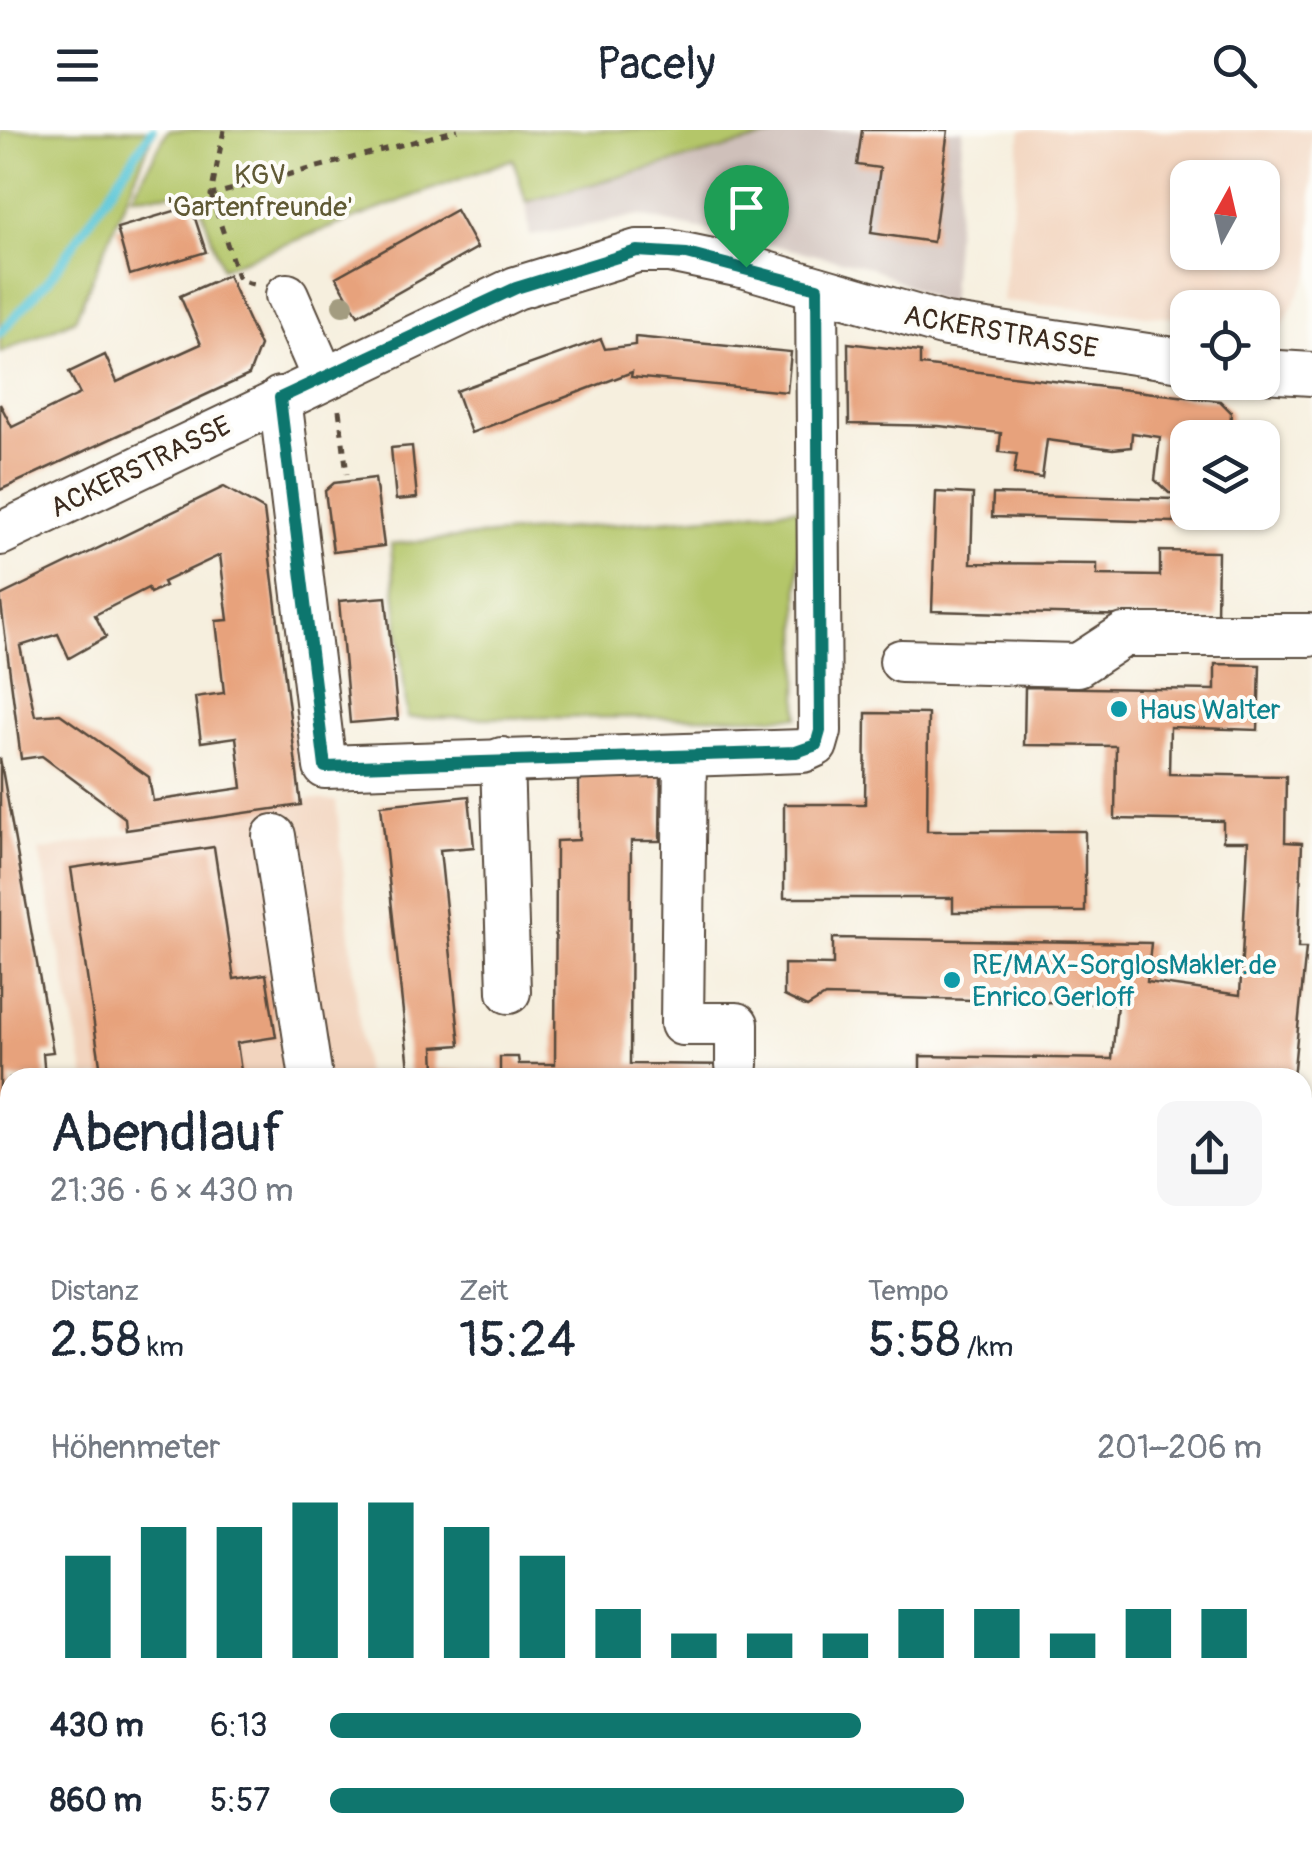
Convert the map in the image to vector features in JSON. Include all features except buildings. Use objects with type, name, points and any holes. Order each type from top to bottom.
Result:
[{"type":"street","name":"ACKERSTRASSE","points":[[0,534],[516,288],[627,252],[687,254],[946,325],[1170,358]]},
{"type":"street","points":[[280,398],[325,767],[803,752],[814,747],[819,737],[817,288]]},
{"type":"street","points":[[287,295],[329,374]]},
{"type":"street","points":[[1280,372],[1312,374]]},
{"type":"street","points":[[900,661],[1078,665],[1124,635],[1309,636]]},
{"type":"street","points":[[684,756],[682,1024],[737,1024],[737,1065]]},
{"type":"street","points":[[502,759],[509,992]]},
{"type":"street","points":[[274,836],[309,1068]]},
{"type":"path","points":[[224,130],[211,195],[239,280]]},
{"type":"path","points":[[211,195],[458,130]]},
{"type":"path","points":[[329,374],[347,474]]},
{"type":"shaded area","points":[[794,130],[963,130],[950,307],[870,267],[640,216],[530,236],[526,202]]},
{"type":"shaded area","points":[[1021,130],[1312,130],[1312,270],[1281,328],[1280,290],[1170,290],[1170,317],[1002,301]]},
{"type":"shaded area","points":[[312,799],[336,801],[364,1068],[83,1068],[39,851]]},
{"type":"green space","points":[[0,130],[155,130],[75,319],[0,353]]},
{"type":"green space","name":"KGV 'Gartenfreunde'","points":[[168,130],[794,130],[526,202],[513,159],[222,268],[196,192],[132,196]]},
{"type":"green space","points":[[799,508],[798,717],[407,718],[391,544]]},
{"type":"waterway","points":[[0,333],[51,277],[152,130]]},
{"type":"place","name":"Haus Walter","points":[[1119,709]]},
{"type":"place","name":"RE/MAX-SorglosMakler.de Enrico Gerloff","points":[[952,980]]},
{"type":"route","points":[[668,251],[746,267],[817,288],[820,731],[816,745],[796,752],[325,767],[280,398],[516,288],[611,256],[668,251]]}]
